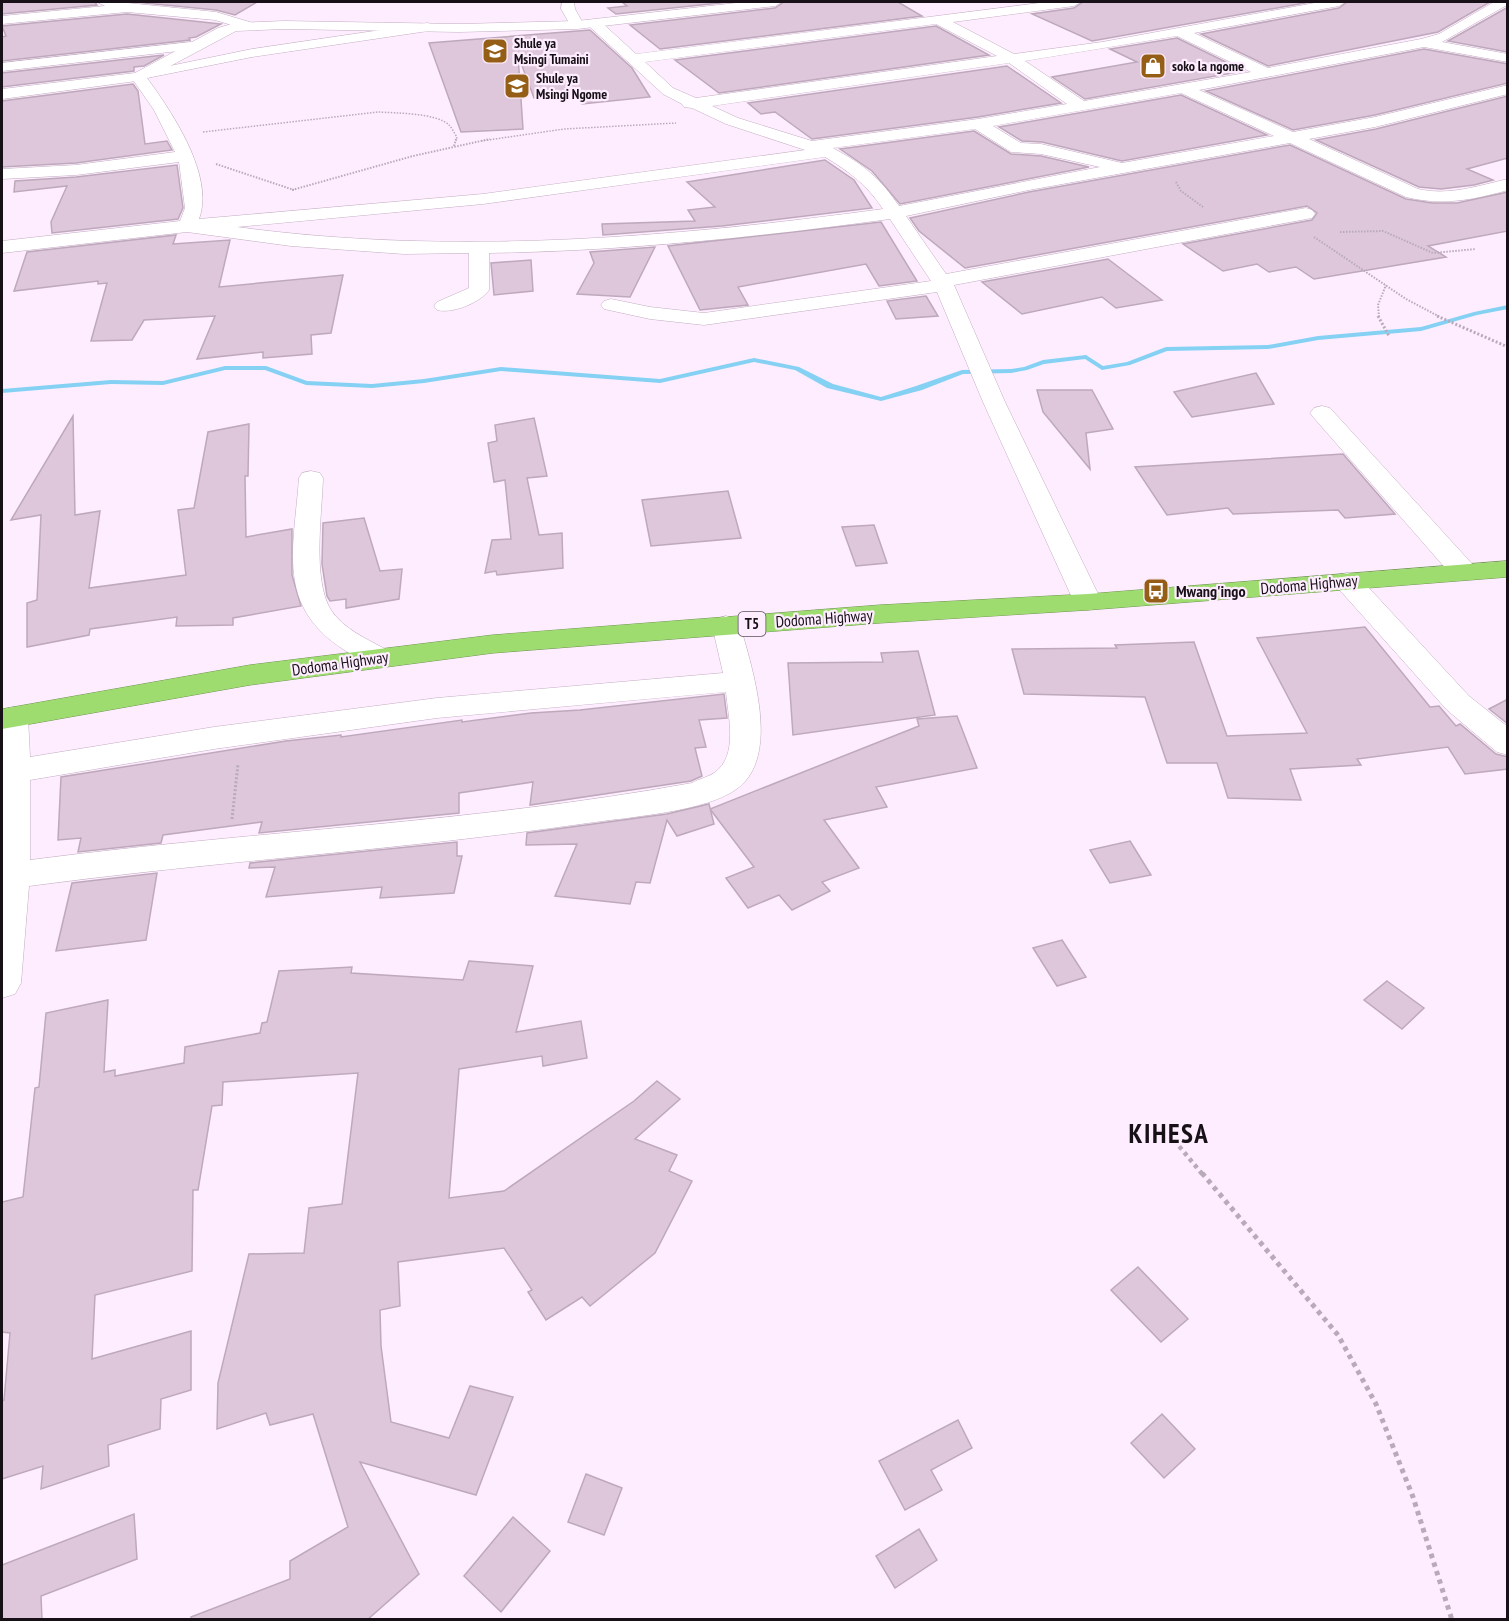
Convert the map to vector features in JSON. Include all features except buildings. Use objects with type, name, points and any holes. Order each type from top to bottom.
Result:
[{"type":"highway","name":"Dodoma Highway","points":[[9,740],[250,675],[377,657],[493,644],[1088,602],[1508,569]]},
{"type":"street","points":[[189,12],[205,2]]},
{"type":"street","points":[[568,2],[568,9],[633,59],[668,91],[690,104],[732,121],[821,149],[859,170],[877,187],[943,283],[994,402],[1088,602]]},
{"type":"street","points":[[145,76],[223,31],[248,26],[428,27],[586,24],[775,2]]},
{"type":"street","points":[[633,59],[1074,2]]},
{"type":"street","points":[[690,104],[1015,59],[1182,33],[1339,2]]},
{"type":"street","points":[[2,247],[187,226],[494,198],[978,124],[1268,74],[1424,43],[1444,37],[1502,2]]},
{"type":"street","points":[[92,10],[106,3],[128,8]]},
{"type":"street","points":[[2,14],[17,10],[128,8],[189,12],[230,18],[248,26]]},
{"type":"street","points":[[2,20],[17,10]]},
{"type":"street","points":[[938,20],[978,38],[1015,59],[1081,106]]},
{"type":"street","points":[[2,94],[145,76],[263,51],[428,27]]},
{"type":"street","points":[[1182,33],[1268,74]]},
{"type":"street","points":[[1424,43],[1508,58]]},
{"type":"street","points":[[2,68],[196,46]]},
{"type":"street","points":[[145,76],[186,157],[194,208],[187,226]]},
{"type":"street","points":[[1183,88],[1397,187],[1424,196],[1456,198],[1508,184]]},
{"type":"street","points":[[187,226],[337,244],[404,248],[561,246],[654,241],[770,230],[893,213],[1375,122],[1505,91]]},
{"type":"street","points":[[978,124],[1017,148],[1041,149],[1128,168]]},
{"type":"street","points":[[2,174],[76,171],[186,157]]},
{"type":"street","points":[[611,305],[704,320],[943,283],[1306,214]]},
{"type":"street","points":[[444,306],[471,296],[479,290],[479,247]]},
{"type":"street","points":[[1322,412],[1464,572]]},
{"type":"street","points":[[311,478],[307,584],[318,612],[339,632],[377,657]]},
{"type":"street","points":[[1347,581],[1458,703],[1508,744]]},
{"type":"street","points":[[9,863],[134,859],[474,827],[699,793],[726,780],[742,760],[746,738],[740,681],[726,626]]},
{"type":"street","points":[[2,983],[9,863],[9,740],[241,734],[437,708],[740,681]]},
{"type":"path","points":[[176,134],[369,113],[404,113],[439,119],[448,124],[457,137],[454,146]]},
{"type":"path","points":[[186,157],[221,165],[293,190],[454,146],[572,128],[675,123]]},
{"type":"path","points":[[1170,160],[1180,191],[1210,212],[1224,229]]},
{"type":"path","points":[[1281,220],[1338,250],[1430,313],[1508,347]]},
{"type":"path","points":[[1340,232],[1383,231],[1433,253],[1476,249]]},
{"type":"path","points":[[1386,285],[1377,303],[1378,319],[1389,336]]},
{"type":"path","points":[[229,850],[241,734]]},
{"type":"path","points":[[1169,1134],[1338,1335],[1376,1404],[1409,1486],[1452,1620]]},
{"type":"waterway","points":[[2,391],[111,382],[163,383],[225,368],[266,368],[306,383],[372,386],[424,381],[501,369],[660,381],[754,360],[797,368],[830,386],[881,399],[962,372],[1011,371],[1025,369],[1043,362],[1086,357],[1102,368],[1128,364],[1166,349],[1268,347],[1318,338],[1421,329],[1476,313],[1508,307]]},
{"type":"place","name":"Shule ya Msingi Tumaini","points":[[495,51]]},
{"type":"place","name":"soko la ngome","points":[[1153,66]]},
{"type":"place","name":"Shule ya Msingi Ngome","points":[[517,86]]},
{"type":"place","name":"Mwang'ingo","points":[[1156,591]]},
{"type":"district","name":"KIHESA","points":[[1169,1134]]}]
